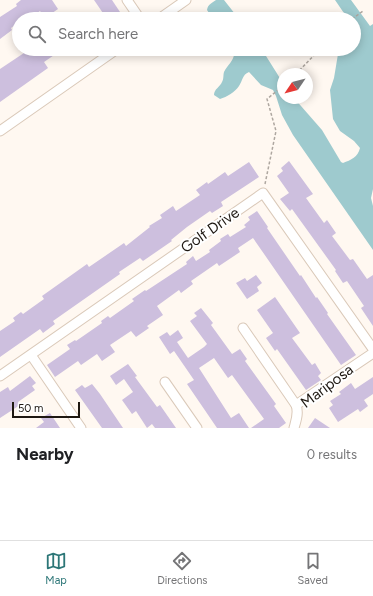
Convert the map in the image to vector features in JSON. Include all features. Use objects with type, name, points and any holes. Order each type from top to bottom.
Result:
[{"type":"street","points":[[127,0],[135,12]]},
{"type":"street","points":[[169,12],[186,0]]},
{"type":"street","points":[[0,131],[107,56]]},
{"type":"street","points":[[263,193],[373,349]]},
{"type":"street","name":"Golf Drive","points":[[0,376],[87,314],[263,193]]},
{"type":"street","points":[[243,328],[296,405]]},
{"type":"street","name":"Mariposa","points":[[294,428],[298,409],[296,405],[373,353]]},
{"type":"street","points":[[31,355],[81,428]]},
{"type":"street","points":[[165,382],[196,428]]},
{"type":"path","points":[[302,68],[313,56]]},
{"type":"path","points":[[263,193],[276,131],[267,100],[277,91]]},
{"type":"water","points":[[216,0],[224,0],[233,12],[208,12],[207,10],[209,5]]},
{"type":"water","points":[[335,0],[351,0],[360,12],[343,12]]},
{"type":"water","points":[[361,14],[370,26],[373,24],[373,189],[371,198],[373,206],[373,250],[293,135],[282,115],[279,104],[299,104],[322,130],[343,163],[354,158],[358,154],[360,148],[354,141],[340,131],[333,119],[330,90],[334,78],[338,56],[361,56]]},
{"type":"water","points":[[234,56],[266,56],[277,73],[277,99],[273,90],[261,85],[249,72],[244,76],[240,84],[231,94],[220,99],[214,95],[215,91],[223,81],[224,72]]},
{"type":"building","points":[[21,0],[52,0],[58,9],[54,12],[12,12],[12,30],[0,39],[0,17],[17,6],[16,4]]},
{"type":"building","points":[[94,0],[112,0],[120,12],[102,12]]},
{"type":"building","points":[[20,56],[53,56],[44,62],[48,68],[0,102],[0,69]]},
{"type":"building","points":[[289,161],[313,194],[306,198],[324,223],[327,220],[336,233],[332,236],[350,260],[353,259],[367,279],[373,275],[373,326],[361,308],[364,306],[347,281],[343,283],[335,271],[336,270],[292,209],[290,211],[280,199],[289,193],[277,176],[283,171],[281,168]]},
{"type":"building","points":[[249,162],[259,177],[221,202],[223,206],[212,213],[210,211],[187,227],[171,240],[172,241],[143,261],[140,258],[119,272],[120,274],[53,321],[55,324],[43,333],[40,329],[0,357],[0,331],[15,321],[13,318],[21,312],[23,314],[44,299],[42,296],[87,264],[89,267],[124,243],[126,246],[150,227],[149,226],[162,218],[160,215],[173,206],[176,211],[200,195],[196,190],[207,182],[208,184],[225,172],[228,176]]},
{"type":"building","points":[[257,211],[300,276],[301,275],[316,298],[317,297],[356,355],[341,365],[253,238],[238,248],[240,252],[219,266],[217,263],[191,281],[193,284],[181,293],[179,290],[157,306],[163,315],[147,326],[149,328],[136,337],[131,331],[110,345],[115,352],[102,361],[97,354],[81,365],[78,361],[55,377],[47,365],[70,349],[67,345],[75,340],[76,341],[102,323],[101,321],[108,316],[110,318],[134,301],[132,299],[145,290],[146,291],[187,264],[186,262],[193,256],[196,261],[210,252],[209,250],[221,241],[220,239],[228,234],[230,237],[246,227],[244,225],[250,220],[248,217]]},
{"type":"building","points":[[256,275],[262,283],[257,287],[259,291],[247,299],[236,283],[245,278],[247,281]]},
{"type":"building","points":[[275,297],[300,333],[292,338],[312,365],[315,363],[321,373],[318,376],[321,380],[306,390],[277,349],[275,351],[266,338],[273,333],[257,310]]},
{"type":"building","points":[[201,308],[213,323],[211,325],[232,354],[240,349],[247,359],[245,361],[276,404],[274,406],[286,423],[279,428],[251,428],[264,419],[232,375],[228,378],[214,358],[199,368],[231,418],[239,413],[249,428],[217,428],[187,384],[194,380],[174,351],[170,354],[159,337],[167,332],[170,336],[178,330],[183,338],[177,342],[188,358],[204,347],[207,344],[190,321],[197,316],[194,313]]},
{"type":"building","points":[[128,364],[137,376],[135,377],[157,407],[160,405],[176,428],[155,428],[152,424],[147,428],[136,411],[132,414],[122,400],[133,392],[124,379],[116,385],[110,376]]},
{"type":"building","points":[[30,376],[36,383],[32,386],[35,390],[18,402],[20,405],[0,418],[0,392],[8,387],[10,391]]},
{"type":"building","points":[[373,377],[373,394],[364,400],[368,406],[360,412],[358,409],[338,422],[329,408],[333,405],[330,401],[341,394],[339,392],[351,383],[355,389]]},
{"type":"building","points":[[92,384],[123,428],[102,428],[75,390],[82,385],[85,388]]},
{"type":"building","points":[[50,413],[60,428],[36,428],[44,422],[41,418]]},
{"type":"building","points":[[315,418],[330,428],[308,428]]}]
